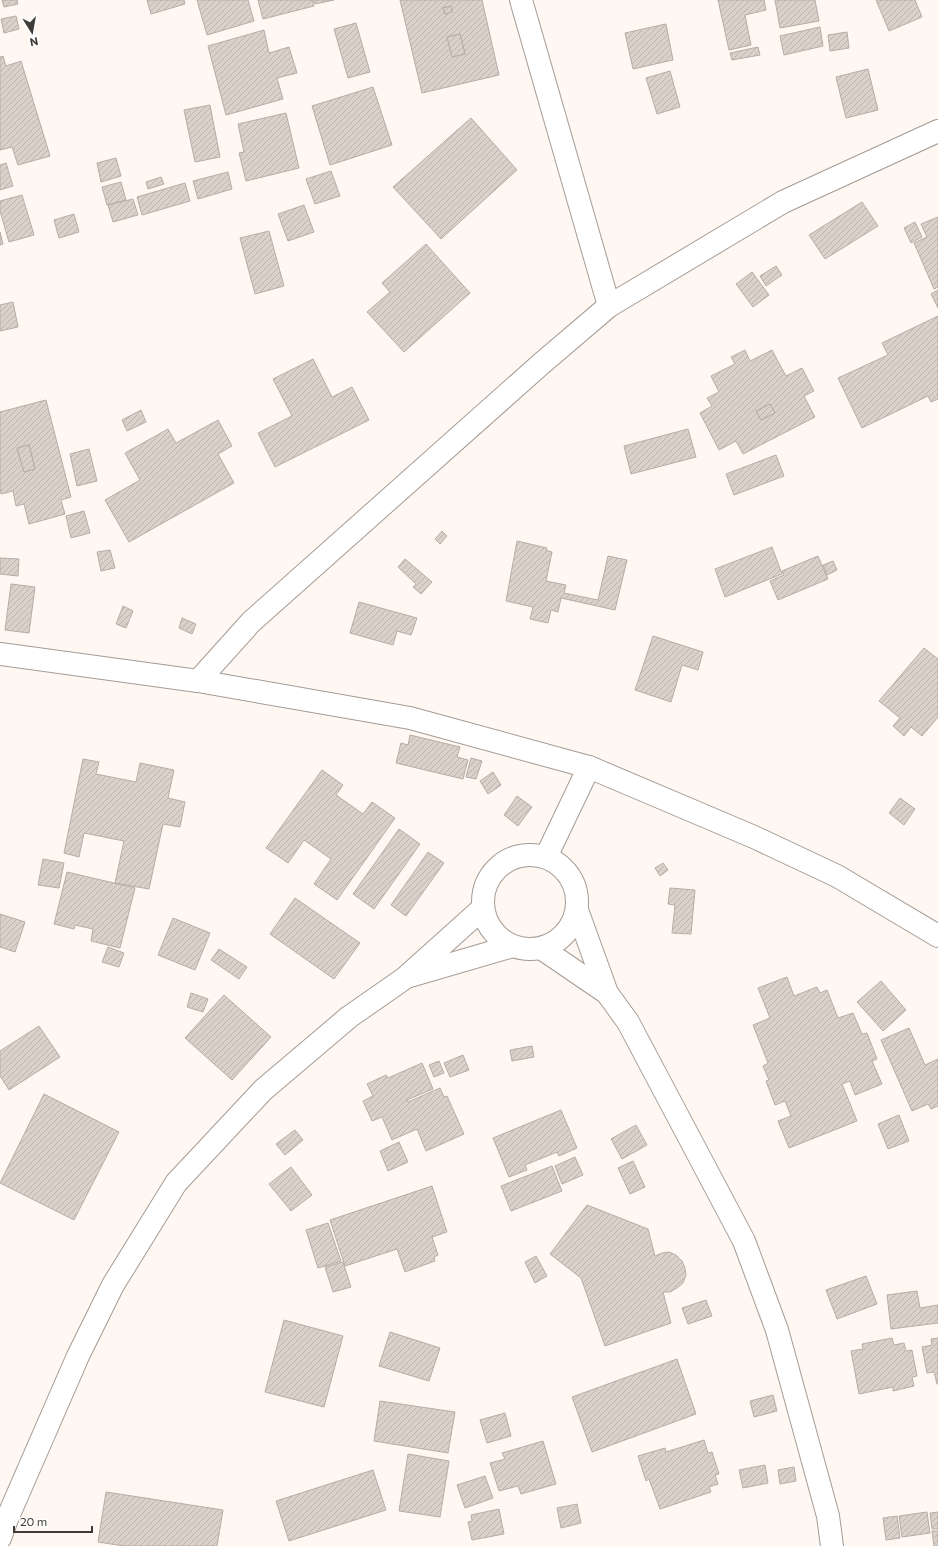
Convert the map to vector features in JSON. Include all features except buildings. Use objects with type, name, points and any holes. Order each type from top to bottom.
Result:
[{"type":"street","points":[[521,0],[609,306]]},
{"type":"street","points":[[198,681],[251,622],[609,306],[783,202],[938,131]]},
{"type":"street","points":[[0,654],[198,681],[410,718],[589,767],[754,837],[837,876],[938,936]]},
{"type":"street","points":[[546,857],[589,767]]},
{"type":"street","points":[[577,910],[570,928],[558,941],[542,948],[527,949],[513,946],[498,937],[488,924],[483,908],[484,892],[490,877],[500,865],[514,857],[530,855],[546,857],[561,866],[571,878],[577,894],[577,910],[607,993],[628,1022],[744,1242],[777,1330],[828,1516],[832,1546]]},
{"type":"street","points":[[0,1538],[78,1356],[113,1286],[176,1183],[263,1090],[348,1017],[405,978],[483,908]]},
{"type":"street","points":[[405,978],[513,946]]},
{"type":"street","points":[[542,948],[607,993]]}]
